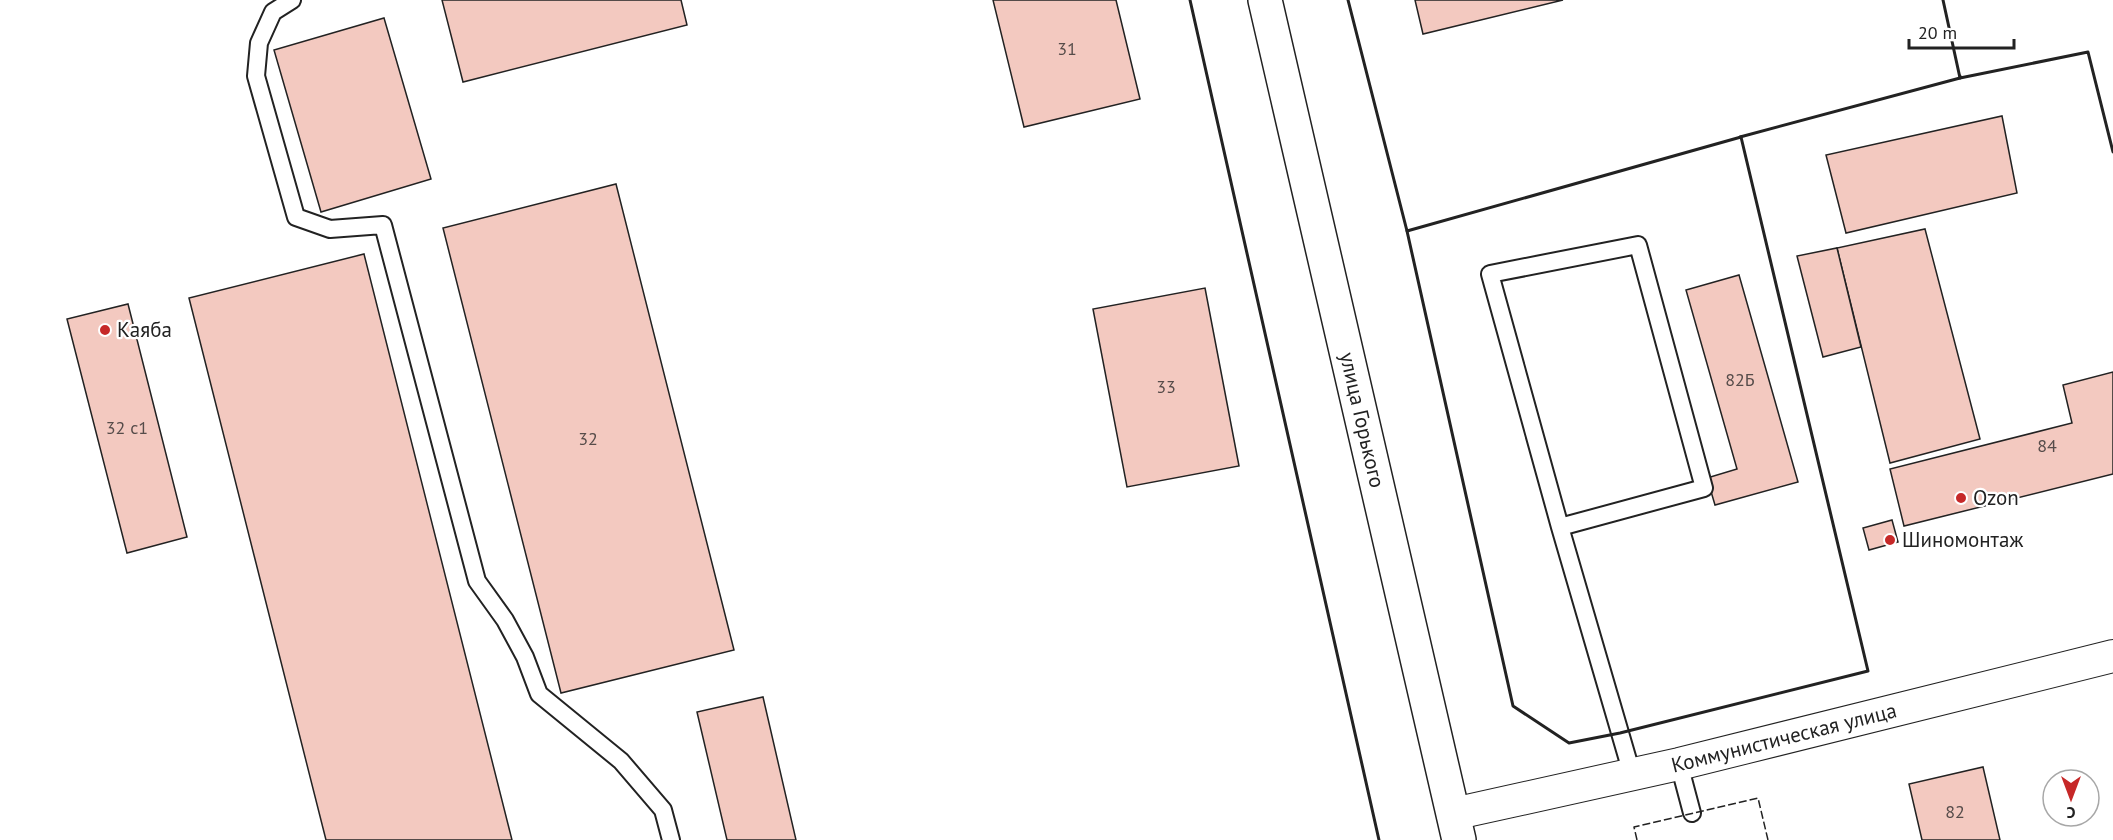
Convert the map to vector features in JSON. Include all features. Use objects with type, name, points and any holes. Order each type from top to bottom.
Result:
[{"type":"main road","name":"улица Горького","points":[[1265,0],[1456,827]]},
{"type":"street","name":"Коммунистическая улица","points":[[1456,827],[1632,774],[2113,656]]},
{"type":"lane","points":[[292,0],[273,12],[259,43],[256,76],[296,217],[330,229],[383,225],[477,582],[505,620],[525,657],[539,694],[621,761],[663,810],[671,840]]},
{"type":"lane","points":[[1560,527],[1704,488],[1638,244],[1490,274],[1560,527],[1632,774]]},
{"type":"lane","points":[[1679,764],[1692,813]]},
{"type":"building","points":[[442,0],[681,0],[687,25],[463,82]]},
{"type":"building","points":[[993,0],[1116,0],[1140,99],[1024,127]]},
{"type":"building","points":[[1415,0],[1563,0],[1423,34]]},
{"type":"building","points":[[384,18],[431,179],[321,212],[274,50]]},
{"type":"building","points":[[2002,116],[2017,193],[1846,233],[1826,155]]},
{"type":"building","points":[[616,184],[734,650],[561,693],[443,228]]},
{"type":"building","points":[[1925,229],[1980,439],[1890,463],[1837,248]]},
{"type":"building","points":[[1837,248],[1861,347],[1823,357],[1797,256]]},
{"type":"building","points":[[364,254],[512,840],[326,840],[189,298]]},
{"type":"building","points":[[1739,275],[1798,482],[1715,505],[1707,478],[1737,469],[1686,290]]},
{"type":"building","points":[[1205,288],[1239,466],[1127,487],[1093,309]]},
{"type":"building","points":[[128,304],[187,537],[127,553],[67,319]]},
{"type":"building","points":[[2113,372],[2113,474],[1904,526],[1890,469],[2072,423],[2063,385]]},
{"type":"building","points":[[1892,520],[1898,542],[1869,550],[1863,528]]},
{"type":"building","points":[[763,697],[796,840],[727,840],[697,712]]},
{"type":"building","points":[[1983,767],[2000,840],[1922,840],[1909,784]]},
{"type":"fence","points":[[1637,840],[1634,827],[1758,798],[1768,840]]},
{"type":"wall","points":[[1190,0],[1379,840]]},
{"type":"wall","points":[[1348,0],[1408,231]]},
{"type":"wall","points":[[1740,137],[1960,78],[1943,0]]},
{"type":"wall","points":[[1960,76],[1960,78],[2088,52],[2113,152]]},
{"type":"wall","points":[[1741,137],[1868,671],[1620,733],[1569,743],[1513,706],[1407,231],[1741,137]]},
{"type":"place","name":"Каяба","points":[[105,330]]},
{"type":"place","name":"Ozon","points":[[1961,498]]},
{"type":"place","name":"Шиномонтаж","points":[[1890,540]]}]
